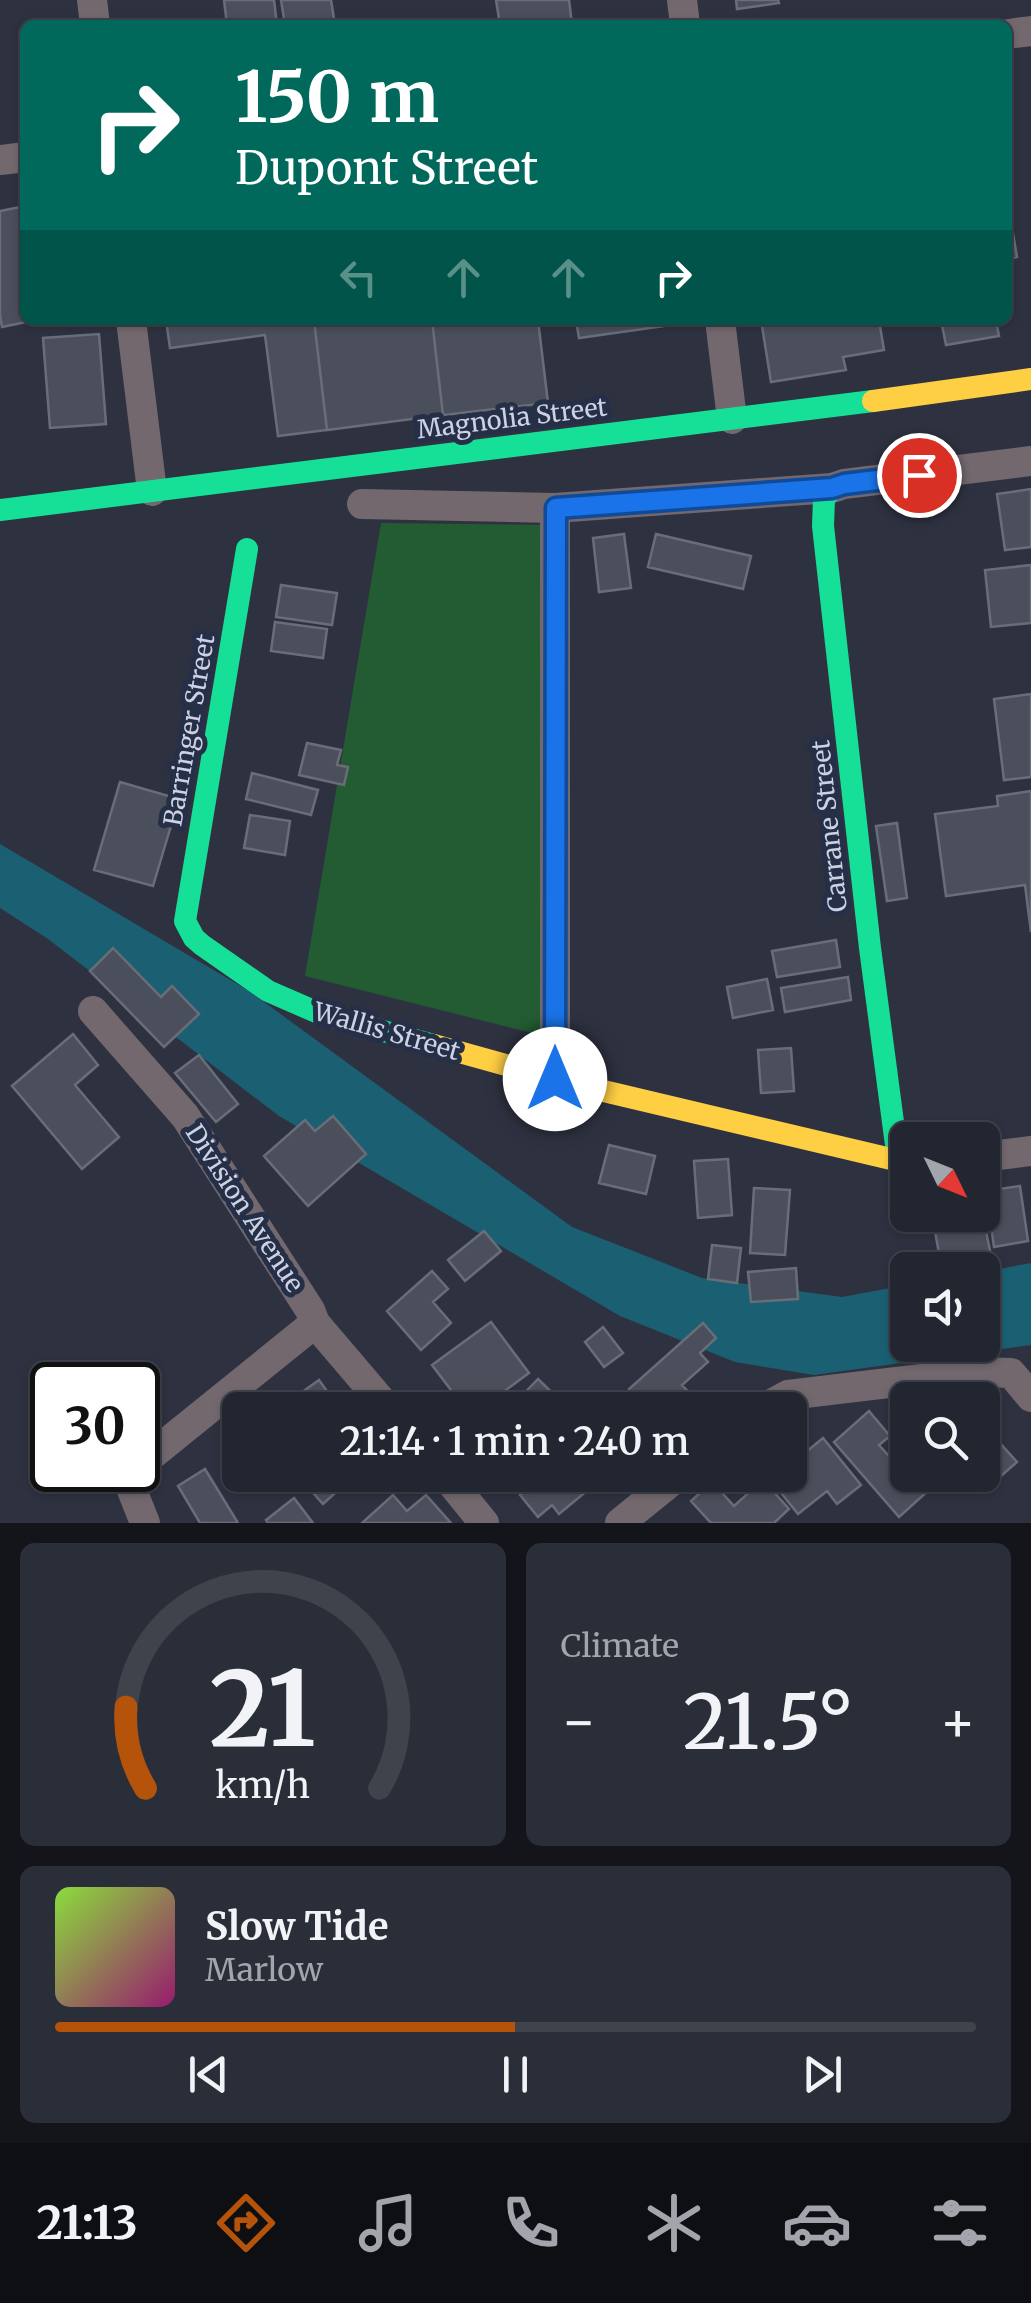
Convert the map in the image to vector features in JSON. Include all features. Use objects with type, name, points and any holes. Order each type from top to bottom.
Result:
[{"type":"street","points":[[132,325],[152,491]]},
{"type":"street","points":[[721,325],[732,419]]},
{"type":"street","name":"Magnolia Street","points":[[0,510],[1031,379]]},
{"type":"street","points":[[362,504],[556,508],[832,488],[1031,461]]},
{"type":"street","name":"Carrane Street","points":[[832,488],[824,499],[823,526],[870,948],[897,1122]]},
{"type":"street","points":[[555,1079],[556,508]]},
{"type":"street","name":"Barringer Street","points":[[185,920],[248,549]]},
{"type":"street","name":"Wallis Street","points":[[185,920],[202,945],[268,991],[322,1014],[555,1079],[890,1158]]},
{"type":"street","name":"Division Avenue","points":[[93,1012],[185,1116],[316,1323],[375,1392]]},
{"type":"street","points":[[1000,1155],[1031,1151]]},
{"type":"street","points":[[160,1446],[316,1323]]},
{"type":"street","points":[[807,1393],[980,1372],[1012,1372],[1031,1397]]},
{"type":"street","points":[[137,1492],[146,1523]]},
{"type":"street","points":[[459,1492],[484,1523]]},
{"type":"street","points":[[620,1523],[658,1492]]},
{"type":"green space","points":[[381,523],[546,525],[540,1035],[305,976]]},
{"type":"water","points":[[0,844],[249,991],[572,1227],[702,1278],[842,1297],[890,1288],[890,1362],[908,1362],[814,1375],[735,1362],[620,1316],[279,1116],[48,939],[0,908]]},
{"type":"water","points":[[1031,1263],[1031,1345],[1000,1349],[1000,1269]]},
{"type":"building","points":[[224,0],[274,0],[276,20],[226,20]]},
{"type":"building","points":[[281,0],[331,0],[334,20],[284,20]]},
{"type":"building","points":[[496,0],[569,0],[572,20],[499,20]]},
{"type":"building","points":[[736,0],[778,0],[779,3],[737,9]]},
{"type":"building","points":[[20,207],[20,323],[2,327],[0,315],[0,211]]},
{"type":"building","points":[[1012,227],[1017,257],[1012,258]]},
{"type":"building","points":[[167,325],[315,325],[327,430],[278,436],[265,335],[170,348]]},
{"type":"building","points":[[315,325],[433,325],[443,415],[327,430]]},
{"type":"building","points":[[433,325],[539,325],[548,403],[443,415]]},
{"type":"building","points":[[577,325],[672,325],[579,338]]},
{"type":"building","points":[[762,325],[880,325],[884,350],[843,357],[846,370],[771,382]]},
{"type":"building","points":[[942,325],[997,325],[999,336],[946,345]]},
{"type":"building","points":[[99,334],[106,424],[50,428],[43,338]]},
{"type":"building","points":[[1031,489],[1031,547],[1005,550],[997,494]]},
{"type":"building","points":[[624,534],[631,588],[599,592],[593,538]]},
{"type":"building","points":[[656,534],[751,556],[743,589],[648,567]]},
{"type":"building","points":[[1031,565],[1031,623],[991,627],[985,570]]},
{"type":"building","points":[[281,585],[337,593],[332,625],[276,617]]},
{"type":"building","points":[[275,622],[327,629],[323,658],[271,651]]},
{"type":"building","points":[[1031,694],[1031,777],[1004,780],[994,699]]},
{"type":"building","points":[[307,743],[341,750],[337,765],[348,767],[344,785],[299,775]]},
{"type":"building","points":[[252,773],[318,790],[311,815],[246,799]]},
{"type":"building","points":[[120,782],[179,799],[153,886],[94,870]]},
{"type":"building","points":[[1031,791],[1031,932],[1025,885],[946,896],[935,814],[998,806],[997,796]]},
{"type":"building","points":[[250,815],[290,821],[285,855],[244,848]]},
{"type":"building","points":[[897,823],[907,898],[887,901],[876,826]]},
{"type":"building","points":[[836,940],[840,967],[777,977],[772,951]]},
{"type":"building","points":[[113,948],[161,997],[172,986],[199,1014],[164,1047],[90,971]]},
{"type":"building","points":[[848,977],[851,1000],[785,1012],[781,988]]},
{"type":"building","points":[[767,979],[773,1010],[733,1018],[727,987]]},
{"type":"building","points":[[73,1034],[98,1065],[75,1085],[119,1137],[82,1169],[12,1086]]},
{"type":"building","points":[[791,1048],[794,1091],[761,1093],[758,1050]]},
{"type":"building","points":[[199,1055],[238,1104],[216,1122],[175,1073]]},
{"type":"building","points":[[333,1116],[366,1154],[308,1206],[264,1156],[305,1120],[315,1131]]},
{"type":"building","points":[[609,1145],[655,1156],[646,1194],[599,1183]]},
{"type":"building","points":[[728,1159],[732,1215],[698,1218],[694,1161]]},
{"type":"building","points":[[1020,1186],[1028,1241],[994,1247],[992,1232],[1000,1232],[1000,1189]]},
{"type":"building","points":[[754,1188],[790,1190],[785,1255],[750,1253]]},
{"type":"building","points":[[484,1231],[501,1251],[465,1281],[448,1260]]},
{"type":"building","points":[[935,1232],[986,1232],[990,1252],[939,1252]]},
{"type":"building","points":[[712,1245],[741,1248],[737,1283],[708,1279]]},
{"type":"building","points":[[796,1268],[798,1299],[751,1302],[748,1272]]},
{"type":"building","points":[[432,1271],[448,1289],[433,1302],[451,1323],[421,1350],[387,1311]]},
{"type":"building","points":[[491,1322],[529,1373],[503,1392],[452,1392],[432,1365]]},
{"type":"building","points":[[703,1323],[716,1338],[700,1353],[708,1362],[682,1385],[689,1392],[629,1389]]},
{"type":"building","points":[[603,1327],[623,1353],[604,1367],[585,1342]]},
{"type":"building","points":[[538,1379],[551,1392],[525,1392]]},
{"type":"building","points":[[319,1380],[328,1392],[302,1392]]},
{"type":"building","points":[[869,1411],[890,1436],[879,1445],[890,1457],[890,1492],[927,1492],[899,1517],[834,1442]]},
{"type":"building","points":[[823,1438],[861,1485],[837,1504],[827,1491],[798,1514],[780,1492],[807,1492],[807,1451]]},
{"type":"building","points":[[1000,1443],[1017,1462],[1000,1477]]},
{"type":"building","points":[[205,1469],[238,1523],[200,1523],[178,1486]]},
{"type":"building","points":[[312,1492],[336,1492],[323,1504]]},
{"type":"building","points":[[586,1492],[559,1514],[552,1505],[538,1517],[520,1495]]},
{"type":"building","points":[[701,1492],[721,1492],[734,1506],[750,1492],[774,1492],[789,1509],[774,1523],[711,1523],[691,1501]]},
{"type":"building","points":[[393,1495],[407,1511],[426,1495],[451,1523],[362,1523]]},
{"type":"building","points":[[294,1498],[313,1523],[268,1523],[266,1520]]},
{"type":"traffic: fast","points":[[0,510],[873,401]]},
{"type":"traffic: fast","points":[[832,488],[824,499],[823,526],[893,1122]]},
{"type":"traffic: fast","points":[[247,549],[185,921],[202,945],[268,991],[321,1014],[434,1045]]},
{"type":"traffic: slow","points":[[873,401],[1031,379]]},
{"type":"traffic: slow","points":[[434,1045],[574,1084],[890,1159]]},
{"type":"route","points":[[555,1079],[556,508],[832,488],[919,475]]}]
